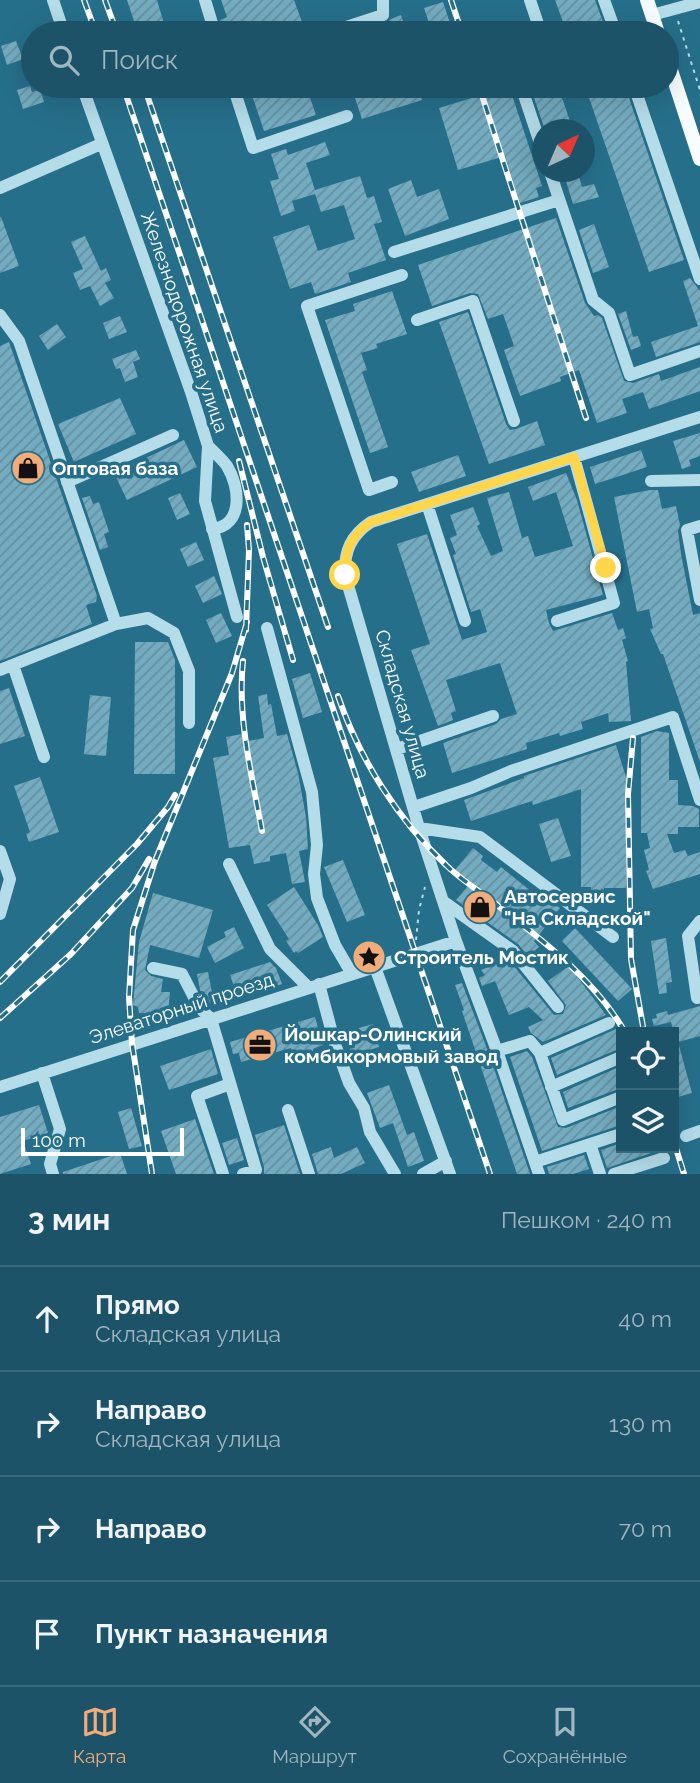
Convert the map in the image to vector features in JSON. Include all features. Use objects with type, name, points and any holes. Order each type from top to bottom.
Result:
[{"type":"main road","points":[[647,0],[654,21]]},
{"type":"main road","points":[[679,94],[699,155]]},
{"type":"street","points":[[53,0],[61,21]]},
{"type":"street","points":[[205,0],[211,21]]},
{"type":"street","points":[[365,21],[383,15],[383,0]]},
{"type":"street","points":[[530,0],[537,21]]},
{"type":"street","points":[[604,0],[612,21]]},
{"type":"street","points":[[652,15],[700,2]]},
{"type":"street","name":"Железнодорожная улица","points":[[86,98],[208,446],[205,501],[237,617]]},
{"type":"street","points":[[237,98],[253,148],[347,116]]},
{"type":"street","points":[[525,98],[532,119]]},
{"type":"street","points":[[638,98],[700,279]]},
{"type":"street","points":[[0,188],[101,144]]},
{"type":"street","points":[[553,182],[593,300],[609,313],[630,375],[700,351]]},
{"type":"street","points":[[394,252],[559,200]]},
{"type":"street","points":[[392,482],[369,490],[307,306],[402,275]]},
{"type":"street","points":[[417,320],[473,301],[514,421]]},
{"type":"street","points":[[0,315],[19,341],[117,624]]},
{"type":"street","name":"Складская улица","points":[[537,1168],[419,828],[345,575],[345,562],[352,538],[371,522],[700,417]]},
{"type":"street","points":[[67,482],[173,435]]},
{"type":"street","points":[[208,446],[226,466],[232,478],[237,504],[230,523],[212,529]]},
{"type":"street","points":[[557,621],[614,603],[574,457]]},
{"type":"street","points":[[651,481],[700,480]]},
{"type":"street","points":[[427,504],[464,621]]},
{"type":"street","points":[[700,526],[687,530],[700,600]]},
{"type":"street","points":[[0,670],[117,624],[148,618],[174,633],[189,671],[189,723]]},
{"type":"street","points":[[267,628],[312,792],[317,845],[314,874],[317,898],[335,945],[352,974]]},
{"type":"street","points":[[13,665],[44,757]]},
{"type":"street","points":[[397,749],[493,716]]},
{"type":"street","points":[[414,807],[511,771],[673,717],[700,800]]},
{"type":"street","points":[[419,828],[480,837],[613,937]]},
{"type":"street","points":[[0,851],[10,879],[0,914]]},
{"type":"street","points":[[229,864],[270,949],[314,986],[349,1083],[364,1108],[370,1132],[395,1174]]},
{"type":"street","points":[[443,902],[513,951],[558,1007]]},
{"type":"street","points":[[700,921],[688,936],[697,998],[700,997]]},
{"type":"street","points":[[450,1174],[375,967],[456,941]]},
{"type":"street","name":"Элеваторный проезд","points":[[0,1087],[375,967]]},
{"type":"street","points":[[153,968],[182,974],[199,1007],[211,1018],[256,1170],[243,1174]]},
{"type":"street","points":[[540,1053],[609,1024]]},
{"type":"street","points":[[497,1051],[530,1041],[540,1053],[563,1120],[616,1099]]},
{"type":"street","points":[[551,1087],[616,1059]]},
{"type":"street","points":[[42,1073],[60,1129],[50,1164],[53,1174]]},
{"type":"street","points":[[223,1174],[197,1096],[230,1084]]},
{"type":"street","points":[[288,1110],[309,1174]]},
{"type":"street","points":[[686,1136],[700,1131]]},
{"type":"street","points":[[537,1168],[590,1144],[616,1136]]},
{"type":"street","points":[[590,1144],[600,1174]]},
{"type":"street","points":[[618,1173],[652,1168],[664,1157]]},
{"type":"street","points":[[423,1174],[446,1161]]},
{"type":"path","points":[[674,9],[678,21]]},
{"type":"path","points":[[679,25],[700,90]]},
{"type":"path","points":[[415,955],[419,910],[431,864]]},
{"type":"building","points":[[127,0],[157,0],[163,21],[134,21]]},
{"type":"building","points":[[221,0],[294,0],[302,21],[220,21],[227,17]]},
{"type":"building","points":[[555,0],[595,0],[603,21],[563,21]]},
{"type":"building","points":[[443,2],[449,21],[428,21],[424,8]]},
{"type":"building","points":[[401,15],[403,21],[388,21]]},
{"type":"building","points":[[16,41],[21,60],[7,65],[1,46]]},
{"type":"building","points":[[21,89],[21,98],[43,98],[44,102],[23,109],[17,90]]},
{"type":"building","points":[[253,98],[310,98],[316,115],[264,131]]},
{"type":"building","points":[[355,98],[421,98],[422,100],[362,119]]},
{"type":"building","points":[[472,98],[513,98],[532,156],[532,182],[541,182],[542,186],[536,188],[539,197],[520,203],[505,156],[458,170],[439,108]]},
{"type":"building","points":[[534,98],[562,98],[569,119],[541,119]]},
{"type":"building","points":[[589,98],[629,98],[684,260],[649,272]]},
{"type":"building","points":[[325,142],[330,155],[306,163],[315,190],[360,176],[367,198],[374,196],[382,222],[374,224],[386,260],[348,273],[351,282],[315,294],[311,282],[290,289],[273,237],[309,225],[318,251],[355,239],[344,205],[321,212],[315,194],[292,201],[295,211],[281,216],[270,181],[279,179],[271,154],[286,149],[288,155]]},
{"type":"building","points":[[411,180],[417,197],[439,189],[449,219],[405,236],[388,189]]},
{"type":"building","points":[[566,182],[580,182],[582,187],[594,184],[599,197],[573,204]]},
{"type":"building","points":[[0,218],[19,266],[0,273]]},
{"type":"building","points":[[556,218],[585,303],[594,316],[602,318],[624,381],[633,383],[659,374],[661,381],[700,367],[700,391],[649,409],[643,392],[622,399],[627,413],[597,423],[579,370],[560,377],[561,381],[520,396],[504,350],[514,346],[503,314],[488,319],[478,294],[470,293],[432,306],[418,265]]},
{"type":"building","points":[[594,224],[609,267],[593,273],[579,230]]},
{"type":"building","points":[[85,236],[101,271],[106,268],[111,280],[105,283],[114,298],[100,306],[90,286],[80,290],[73,273],[83,269],[71,242]]},
{"type":"building","points":[[690,278],[700,291],[700,342],[656,357],[651,342],[698,326],[683,281]]},
{"type":"building","points":[[392,291],[407,334],[376,344],[378,348],[361,353],[367,370],[362,372],[388,447],[370,453],[325,320],[355,311],[353,304]]},
{"type":"building","points":[[626,311],[633,337],[638,336],[641,346],[631,350],[618,314]]},
{"type":"building","points":[[468,312],[506,424],[510,430],[537,421],[545,445],[489,464],[439,322]]},
{"type":"building","points":[[120,316],[127,332],[109,339],[103,323]]},
{"type":"building","points":[[57,324],[66,337],[48,350],[39,336]]},
{"type":"building","name":"Оптовая база","points":[[9,342],[97,596],[96,602],[86,605],[92,624],[0,661],[0,346]]},
{"type":"building","points":[[136,350],[140,359],[133,362],[138,377],[125,382],[120,368],[116,369],[112,359]]},
{"type":"building","points":[[120,398],[136,434],[74,462],[58,424]]},
{"type":"building","points":[[700,433],[700,456],[689,460],[691,466],[682,469],[673,441]]},
{"type":"building","points":[[184,440],[197,467],[127,500],[114,473]]},
{"type":"building","points":[[641,450],[647,467],[595,484],[590,467]]},
{"type":"building","points":[[458,455],[466,476],[419,492],[411,472]]},
{"type":"building","points":[[566,473],[577,500],[603,595],[546,610],[549,623],[553,631],[612,613],[618,630],[623,628],[626,638],[622,640],[628,661],[631,721],[609,722],[608,713],[581,722],[583,729],[526,743],[527,749],[452,773],[443,743],[517,714],[500,663],[446,680],[456,711],[451,713],[453,720],[438,726],[411,650],[430,644],[397,544],[427,534],[462,640],[487,632],[480,609],[471,612],[453,555],[456,554],[450,538],[457,535],[450,515],[473,507],[480,524],[477,526],[491,556],[503,551],[487,498],[509,492],[522,538],[528,536],[535,557],[573,546],[556,492],[533,501],[528,487]]},
{"type":"building","points":[[658,490],[662,509],[676,506],[681,554],[693,615],[700,613],[700,762],[663,654],[650,629],[653,628],[649,609],[637,612],[614,497]]},
{"type":"building","points":[[180,493],[190,514],[177,520],[168,498]]},
{"type":"building","points":[[90,496],[93,504],[99,502],[109,532],[104,534],[108,547],[100,550],[82,498]]},
{"type":"building","points":[[196,542],[204,560],[188,567],[180,549]]},
{"type":"building","points":[[214,576],[222,594],[203,603],[195,586]]},
{"type":"building","points":[[221,613],[232,636],[216,643],[206,620]]},
{"type":"building","points":[[135,642],[168,642],[175,660],[175,774],[134,774]]},
{"type":"building","points":[[310,673],[322,712],[303,718],[292,679]]},
{"type":"building","points":[[9,688],[25,736],[0,744],[0,691]]},
{"type":"building","points":[[267,694],[277,736],[287,734],[298,773],[306,817],[308,849],[299,851],[305,882],[292,884],[286,853],[270,856],[270,861],[254,864],[250,845],[229,848],[213,758],[229,755],[226,737],[242,734],[243,742],[264,738],[258,696]]},
{"type":"building","points":[[90,695],[111,697],[106,756],[84,754]]},
{"type":"building","points":[[657,731],[669,733],[669,780],[678,780],[678,805],[699,809],[699,827],[678,827],[678,834],[667,834],[674,853],[685,850],[688,856],[700,852],[700,874],[653,889],[646,871],[649,870],[644,850],[650,848],[647,833],[641,833],[641,737]]},
{"type":"building","points":[[616,745],[630,790],[626,790],[626,888],[604,888],[604,896],[591,896],[591,887],[581,887],[581,789],[533,805],[532,801],[471,821],[464,800],[524,776]]},
{"type":"building","points":[[40,777],[59,832],[29,842],[26,834],[30,832],[14,786]]},
{"type":"building","points":[[558,818],[571,856],[551,862],[539,824]]},
{"type":"building","points":[[473,848],[483,856],[481,860],[497,872],[501,867],[537,896],[539,893],[560,908],[534,941],[539,947],[531,954],[540,963],[536,966],[518,944],[456,900],[471,882],[455,870]]},
{"type":"building","points":[[343,860],[365,915],[347,922],[324,867]]},
{"type":"building","points":[[294,887],[323,937],[298,953],[294,953],[286,941],[289,939],[267,905]]},
{"type":"building","points":[[153,893],[213,910],[199,958],[150,945],[145,970],[151,976],[163,979],[161,992],[170,992],[168,1013],[139,1013],[138,1007],[133,1005],[139,942]]},
{"type":"building","points":[[234,927],[244,948],[215,963],[207,947],[226,937],[224,932]]},
{"type":"building","points":[[575,928],[632,989],[618,1001],[562,941]]},
{"type":"building","points":[[666,938],[672,982],[666,983],[667,993],[659,994],[651,941]]},
{"type":"building","points":[[508,959],[554,1015],[563,1014],[566,1005],[548,981],[569,966],[606,1015],[543,1042],[531,1033],[528,1027],[543,1020],[529,1007],[509,1015],[495,981],[482,986],[479,978],[485,975],[481,970]]},
{"type":"building","points":[[270,962],[276,968],[282,984],[238,998],[230,975]]},
{"type":"building","points":[[208,972],[214,1002],[207,1003],[200,990],[197,974]]},
{"type":"building","points":[[462,983],[530,1174],[517,1174],[462,1011],[464,1010],[455,985]]},
{"type":"building","points":[[700,1006],[700,1036],[679,1042],[679,1027],[672,1027],[671,1022],[654,1026],[652,1019],[657,1018],[656,1014],[667,1011],[668,1015]]},
{"type":"building","points":[[315,1017],[323,1045],[313,1049],[315,1058],[304,1061],[301,1052],[293,1054],[291,1048],[241,1062],[239,1053],[233,1054],[230,1042]]},
{"type":"building","points":[[373,1024],[379,1047],[352,1055],[345,1032]]},
{"type":"building","points":[[616,1029],[616,1050],[557,1075],[551,1058]]},
{"type":"building","points":[[679,1046],[692,1093],[679,1097]]},
{"type":"building","points":[[211,1049],[218,1074],[169,1090],[160,1066]]},
{"type":"building","points":[[527,1051],[532,1057],[558,1127],[566,1128],[616,1108],[616,1127],[542,1151],[510,1057]]},
{"type":"building","points":[[616,1068],[616,1090],[568,1108],[563,1092]]},
{"type":"building","points":[[389,1085],[407,1135],[414,1132],[424,1161],[408,1167],[393,1123],[380,1128],[367,1093]]},
{"type":"building","points":[[39,1105],[48,1133],[23,1141],[31,1164],[0,1174],[0,1117]]},
{"type":"building","points":[[131,1108],[142,1146],[129,1149],[118,1112]]},
{"type":"building","points":[[195,1119],[214,1174],[176,1174],[161,1131]]},
{"type":"building","points":[[284,1125],[300,1174],[264,1174],[255,1135]]},
{"type":"building","points":[[237,1138],[244,1160],[229,1165],[222,1143]]},
{"type":"building","points":[[616,1145],[616,1153],[651,1153],[607,1168],[601,1150]]},
{"type":"building","points":[[331,1147],[334,1158],[357,1147],[365,1163],[341,1174],[318,1174],[312,1154]]},
{"type":"building","points":[[120,1153],[127,1174],[63,1174],[63,1172]]},
{"type":"building","points":[[584,1155],[589,1169],[573,1174],[549,1174],[547,1167]]},
{"type":"railway","points":[[84,0],[92,21]]},
{"type":"railway","points":[[105,0],[113,21]]},
{"type":"railway","points":[[451,0],[458,21]]},
{"type":"railway","points":[[127,98],[490,1174]]},
{"type":"railway","points":[[148,98],[328,627]]},
{"type":"railway","points":[[483,98],[586,418]]},
{"type":"railway","points":[[239,461],[293,660]]},
{"type":"railway","points":[[246,630],[249,550],[247,525]]},
{"type":"railway","points":[[152,1174],[132,1043],[129,997],[133,930],[155,861],[232,673],[247,622]]},
{"type":"railway","points":[[243,661],[244,725],[262,831]]},
{"type":"railway","points":[[338,696],[357,742],[382,787],[428,847],[451,870],[563,959],[597,993],[622,1027]]},
{"type":"railway","points":[[633,738],[628,794],[631,959],[643,1027]]},
{"type":"railway","points":[[0,982],[137,844],[175,795]]},
{"type":"railway","points":[[0,1018],[71,954],[132,888],[149,859]]},
{"type":"railway","points":[[677,1153],[684,1174]]},
{"type":"place","name":"Оптовая база","points":[[28,468]]},
{"type":"place","name":"Автосервис \"На Складской\"","points":[[480,907]]},
{"type":"place","name":"Строитель Мостик","points":[[369,957]]},
{"type":"place","name":"Йошкар-Олинский комбикормовый завод","points":[[260,1045]]},
{"type":"route","points":[[345,575],[345,562],[352,538],[371,522],[574,457],[606,568]]}]
